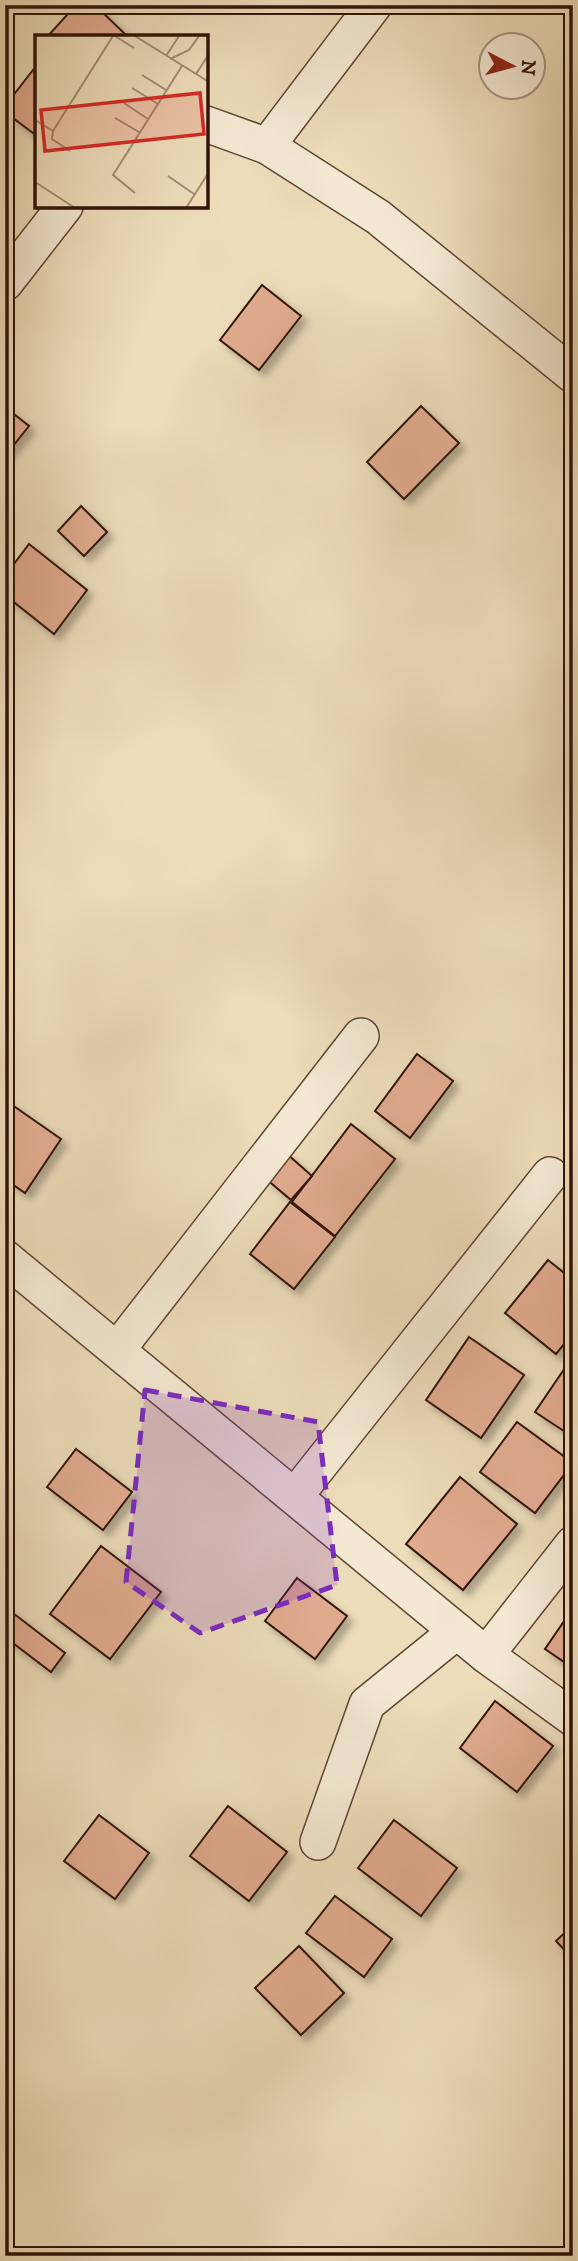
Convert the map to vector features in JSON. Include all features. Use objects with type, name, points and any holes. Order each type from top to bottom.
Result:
[{"type":"street","points":[[267,146],[373,5]]},
{"type":"street","points":[[208,125],[267,146],[378,217],[573,375]]},
{"type":"street","points":[[5,283],[63,208]]},
{"type":"street","points":[[117,1350],[361,1036]]},
{"type":"street","points":[[295,1496],[550,1175]]},
{"type":"street","points":[[5,1258],[486,1656],[573,1718]]},
{"type":"street","points":[[486,1656],[573,1544]]},
{"type":"street","points":[[318,1842],[366,1704],[457,1631]]},
{"type":"highlighted area","points":[[145,1390],[318,1422],[337,1585],[200,1633],[126,1582]]},
{"type":"building","points":[[76,5],[95,5],[126,35],[49,35]]},
{"type":"building","points":[[33,70],[35,134],[5,112],[5,106]]},
{"type":"building","points":[[262,285],[301,316],[259,370],[220,340]]},
{"type":"building","points":[[421,406],[459,443],[404,499],[367,462]]},
{"type":"building","points":[[5,407],[29,426],[5,456]]},
{"type":"building","points":[[81,506],[107,532],[84,556],[58,531]]},
{"type":"building","points":[[29,544],[87,590],[54,634],[5,595],[5,576]]},
{"type":"building","points":[[417,1054],[453,1081],[410,1138],[375,1111]]},
{"type":"building","points":[[5,1100],[61,1139],[25,1193],[5,1179]]},
{"type":"building","points":[[351,1124],[395,1159],[335,1236],[292,1202]]},
{"type":"building","points":[[286,1153],[312,1176],[291,1200],[265,1178]]},
{"type":"building","points":[[290,1202],[335,1237],[294,1289],[250,1254]]},
{"type":"building","points":[[548,1260],[573,1280],[573,1333],[556,1354],[505,1313]]},
{"type":"building","points":[[469,1337],[524,1375],[481,1438],[426,1400]]},
{"type":"building","points":[[567,1365],[573,1369],[573,1437],[535,1412]]},
{"type":"building","points":[[517,1422],[573,1463],[535,1513],[480,1472]]},
{"type":"building","points":[[76,1449],[132,1492],[103,1530],[47,1487]]},
{"type":"building","points":[[460,1477],[517,1524],[463,1590],[406,1544]]},
{"type":"building","points":[[101,1546],[161,1592],[110,1659],[50,1614]]},
{"type":"building","points":[[297,1578],[347,1616],[315,1659],[265,1621]]},
{"type":"building","points":[[5,1607],[65,1653],[51,1672],[5,1637]]},
{"type":"building","points":[[573,1608],[573,1668],[545,1649]]},
{"type":"building","points":[[495,1701],[553,1746],[517,1792],[460,1748]]},
{"type":"building","points":[[228,1806],[287,1852],[249,1901],[190,1856]]},
{"type":"building","points":[[99,1815],[149,1853],[115,1899],[64,1861]]},
{"type":"building","points":[[394,1820],[457,1868],[421,1916],[358,1868]]},
{"type":"building","points":[[335,1896],[392,1939],[364,1977],[306,1933]]},
{"type":"building","points":[[573,1925],[573,1959],[556,1941]]},
{"type":"building","points":[[299,1946],[344,1993],[301,2035],[255,1988]]}]
